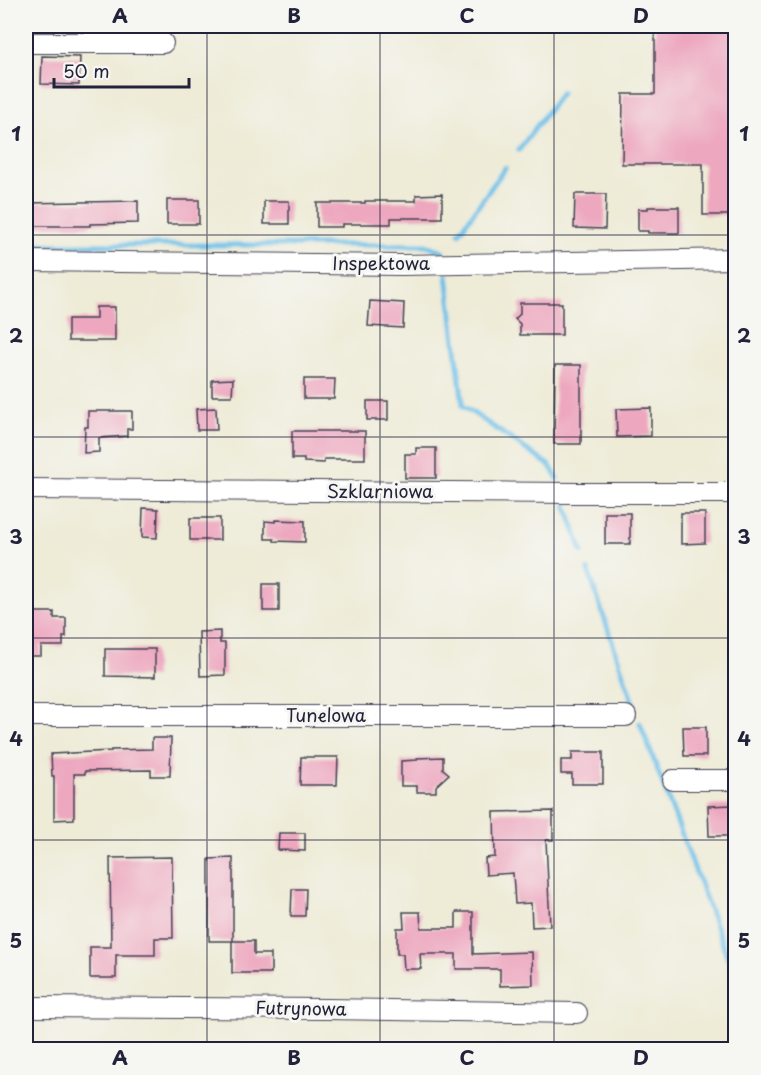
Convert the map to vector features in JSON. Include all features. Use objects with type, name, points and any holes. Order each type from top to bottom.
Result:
[{"type":"street","points":[[26,43],[163,43]]},
{"type":"street","name":"Inspektowa","points":[[26,261],[402,265],[735,259]]},
{"type":"street","name":"Szklarniowa","points":[[26,489],[578,494],[735,493]]},
{"type":"street","name":"Tunelowa","points":[[26,716],[626,716]]},
{"type":"street","points":[[673,780],[735,780]]},
{"type":"street","name":"Futrynowa","points":[[26,1007],[577,1013]]},
{"type":"building","points":[[655,26],[735,26],[735,215],[703,215],[703,164],[622,164],[623,94],[655,94]]},
{"type":"building","points":[[42,56],[80,57],[79,85],[41,84]]},
{"type":"building","points":[[442,194],[442,218],[391,218],[391,224],[342,224],[342,227],[317,227],[317,203],[416,201],[416,195]]},
{"type":"building","points":[[575,194],[606,194],[605,229],[574,228]]},
{"type":"building","points":[[167,200],[199,200],[199,224],[167,224]]},
{"type":"building","points":[[138,201],[138,223],[26,226],[26,203]]},
{"type":"building","points":[[264,201],[289,201],[289,224],[264,224]]},
{"type":"building","points":[[648,207],[679,207],[679,233],[638,231],[638,209],[648,209]]},
{"type":"building","points":[[370,301],[404,303],[403,328],[368,326]]},
{"type":"building","points":[[520,303],[562,303],[562,335],[520,335],[520,324],[515,319],[520,314]]},
{"type":"building","points":[[96,307],[115,307],[115,341],[68,341],[68,319],[96,319]]},
{"type":"building","points":[[555,365],[581,365],[581,444],[554,444]]},
{"type":"building","points":[[233,379],[232,396],[212,396],[212,380]]},
{"type":"building","points":[[304,379],[335,379],[334,399],[304,399]]},
{"type":"building","points":[[367,401],[388,401],[388,420],[367,420]]},
{"type":"building","points":[[216,408],[217,430],[197,430],[196,409]]},
{"type":"building","points":[[651,408],[651,436],[617,437],[616,409]]},
{"type":"building","points":[[88,411],[132,411],[132,429],[127,429],[127,436],[99,438],[99,452],[84,453]]},
{"type":"building","points":[[292,431],[365,431],[365,459],[324,459],[324,463],[292,459]]},
{"type":"building","points":[[416,448],[436,448],[436,478],[405,478],[405,454],[416,454]]},
{"type":"building","points":[[143,508],[158,509],[157,538],[142,537]]},
{"type":"building","points":[[605,513],[630,513],[630,544],[605,544]]},
{"type":"building","points":[[681,513],[705,513],[705,543],[681,544]]},
{"type":"building","points":[[190,518],[220,518],[220,540],[190,540]]},
{"type":"building","points":[[275,520],[305,521],[305,542],[265,539],[265,521],[275,522]]},
{"type":"building","points":[[263,584],[279,584],[279,611],[263,611]]},
{"type":"building","points":[[30,612],[54,612],[54,618],[66,618],[66,637],[63,637],[63,646],[41,646],[41,656],[27,656]]},
{"type":"building","points":[[220,631],[220,643],[225,643],[225,675],[200,676],[199,632]]},
{"type":"building","points":[[105,649],[155,649],[155,677],[105,676]]},
{"type":"building","points":[[683,727],[706,727],[706,756],[684,756]]},
{"type":"building","points":[[152,738],[171,738],[170,776],[151,776],[151,770],[85,771],[85,774],[74,774],[74,819],[54,820],[54,776],[52,776],[51,754],[152,749]]},
{"type":"building","points":[[572,752],[603,752],[603,784],[572,784],[572,774],[561,774],[561,760],[572,760]]},
{"type":"building","points":[[301,757],[338,757],[337,785],[300,785]]},
{"type":"building","points":[[443,757],[443,769],[449,774],[436,786],[436,792],[417,792],[417,786],[401,786],[401,761]]},
{"type":"building","points":[[733,805],[733,836],[709,836],[708,806]]},
{"type":"building","points":[[553,811],[553,840],[546,840],[550,926],[532,927],[531,903],[515,904],[513,873],[486,875],[485,858],[495,857],[494,812]]},
{"type":"building","points":[[279,833],[305,833],[305,851],[278,850]]},
{"type":"building","points":[[172,857],[173,938],[155,938],[155,955],[116,955],[116,978],[90,978],[90,947],[111,947],[110,858]]},
{"type":"building","points":[[233,858],[233,941],[254,941],[254,954],[271,954],[271,973],[232,973],[232,941],[209,941],[209,859]]},
{"type":"building","points":[[292,889],[306,889],[305,916],[291,916]]},
{"type":"building","points":[[403,912],[420,912],[421,928],[456,928],[456,912],[473,912],[473,954],[532,952],[533,985],[500,986],[500,969],[456,969],[456,954],[420,954],[421,969],[404,969],[403,954],[397,954],[397,928],[404,928]]},
{"type":"waterway","points":[[519,150],[561,93]]},
{"type":"waterway","points":[[459,233],[505,168]]},
{"type":"waterway","points":[[26,245],[426,245],[443,251]]},
{"type":"waterway","points":[[447,275],[463,406],[550,466],[557,478]]},
{"type":"waterway","points":[[566,505],[582,552]]},
{"type":"waterway","points":[[588,570],[634,706]]},
{"type":"waterway","points":[[640,723],[736,980]]}]
